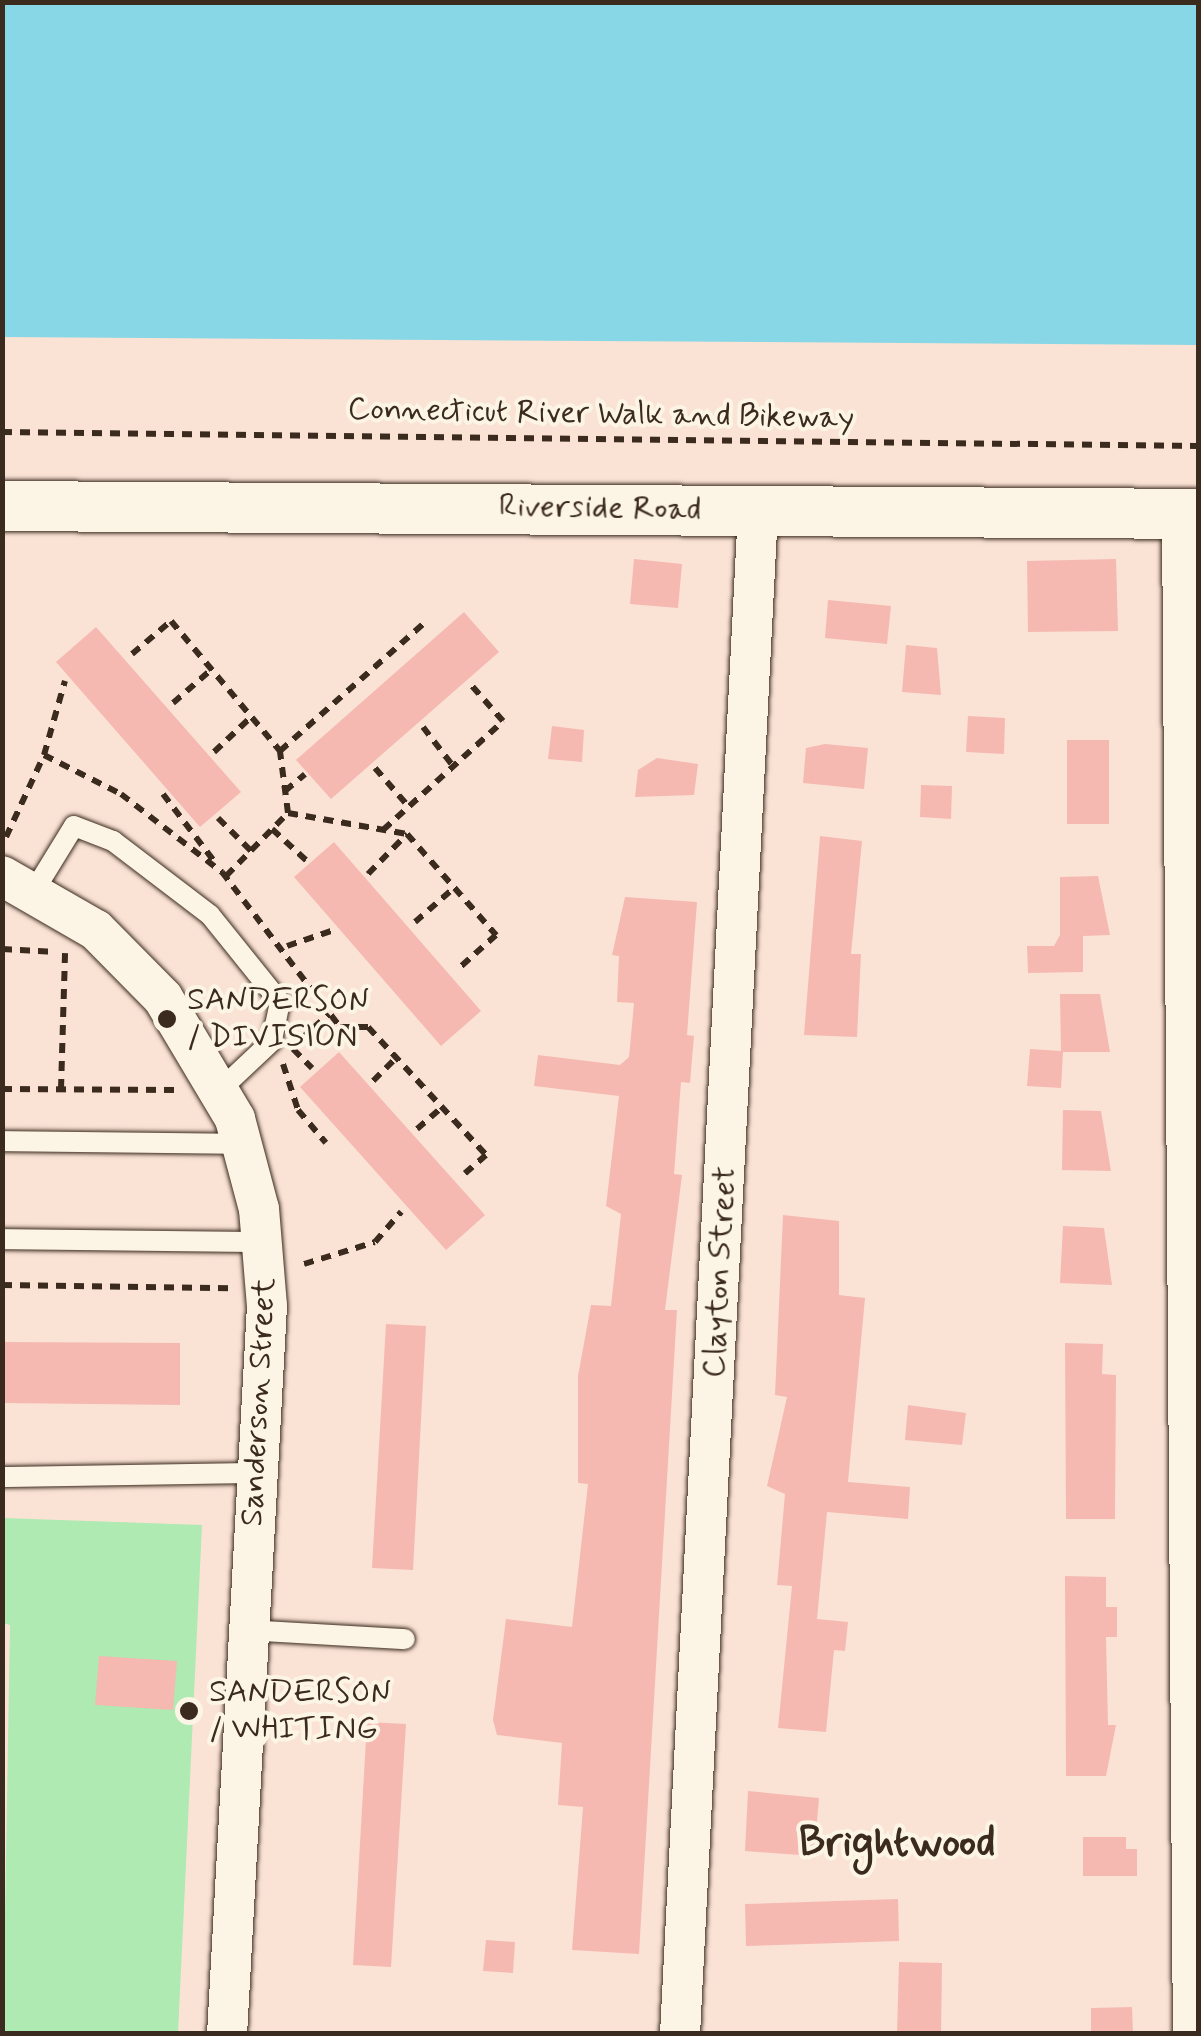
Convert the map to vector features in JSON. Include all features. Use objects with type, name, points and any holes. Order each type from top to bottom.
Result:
[{"type":"street","name":"Riverside Road","points":[[2,506],[1190,514]]},
{"type":"street","name":"Clayton Street","points":[[680,2034],[758,510]]},
{"type":"street","points":[[1190,514],[1193,2034]]},
{"type":"street","name":"Sanderson Street","points":[[18,884],[142,974],[242,1144],[264,1242],[266,1288],[227,2034]]},
{"type":"lane","points":[[18,884],[74,826],[113,841],[210,915],[280,1002],[272,1041],[208,1090]]},
{"type":"lane","points":[[2,1141],[242,1144]]},
{"type":"lane","points":[[2,1238],[264,1242]]},
{"type":"lane","points":[[2,1477],[256,1474]]},
{"type":"lane","points":[[248,1630],[405,1639]]},
{"type":"path","name":"Connecticut River Walk and Bikeway","points":[[2,432],[1198,446]]},
{"type":"path","points":[[132,654],[170,621],[280,751],[288,814]]},
{"type":"path","points":[[280,751],[424,624]]},
{"type":"path","points":[[173,703],[212,670]]},
{"type":"path","points":[[6,837],[44,756],[65,681]]},
{"type":"path","points":[[383,830],[503,722],[470,685]]},
{"type":"path","points":[[214,752],[251,717]]},
{"type":"path","points":[[423,727],[454,766]]},
{"type":"path","points":[[44,756],[121,794],[224,874]]},
{"type":"path","points":[[375,768],[409,807]]},
{"type":"path","points":[[285,791],[305,774]]},
{"type":"path","points":[[163,794],[224,874],[287,946],[340,1027],[368,1027],[486,1154],[465,1173]]},
{"type":"path","points":[[224,874],[288,814]]},
{"type":"path","points":[[288,814],[407,834],[496,935],[458,969]]},
{"type":"path","points":[[218,818],[251,851]]},
{"type":"path","points":[[272,829],[307,861]]},
{"type":"path","points":[[368,874],[407,834]]},
{"type":"path","points":[[414,922],[454,888]]},
{"type":"path","points":[[287,946],[334,930]]},
{"type":"path","points":[[2,949],[61,956],[70,949]]},
{"type":"path","points":[[60,1089],[61,956]]},
{"type":"path","points":[[292,1048],[312,1068]]},
{"type":"path","points":[[281,1058],[298,1110],[326,1144]]},
{"type":"path","points":[[373,1081],[396,1058]]},
{"type":"path","points":[[2,1089],[208,1090]]},
{"type":"path","points":[[417,1129],[442,1108]]},
{"type":"path","points":[[304,1264],[375,1242],[401,1212]]},
{"type":"path","points":[[2,1286],[266,1288]]},
{"type":"green space","points":[[3,1518],[202,1525],[178,2033],[3,2034],[10,1625],[3,1623]]},
{"type":"water","points":[[3,2],[1198,3],[1198,345],[3,337]]},
{"type":"building","points":[[634,559],[682,564],[678,608],[630,604]]},
{"type":"building","points":[[1116,559],[1118,631],[1028,632],[1027,561]]},
{"type":"building","points":[[828,600],[891,606],[887,644],[825,638]]},
{"type":"building","points":[[464,612],[499,652],[331,799],[296,760]]},
{"type":"building","points":[[96,627],[241,792],[200,827],[56,662]]},
{"type":"building","points":[[906,645],[937,648],[941,695],[902,692]]},
{"type":"building","points":[[968,716],[1005,718],[1004,754],[966,752]]},
{"type":"building","points":[[552,726],[584,730],[582,762],[548,759]]},
{"type":"building","points":[[1067,740],[1109,740],[1109,824],[1067,824]]},
{"type":"building","points":[[825,744],[868,748],[864,789],[803,783],[806,748]]},
{"type":"building","points":[[657,758],[698,764],[694,795],[635,797],[638,770]]},
{"type":"building","points":[[921,785],[952,786],[951,819],[920,817]]},
{"type":"building","points":[[820,836],[862,841],[851,954],[861,954],[857,1037],[804,1035]]},
{"type":"building","points":[[334,842],[481,1011],[441,1046],[294,877]]},
{"type":"building","points":[[1098,876],[1110,935],[1083,936],[1083,972],[1028,973],[1027,946],[1054,946],[1060,935],[1060,877]]},
{"type":"building","points":[[625,897],[697,902],[687,1035],[694,1036],[690,1083],[681,1082],[674,1174],[682,1175],[665,1310],[677,1310],[639,1954],[572,1950],[583,1807],[558,1805],[562,1743],[497,1735],[493,1720],[506,1619],[572,1627],[588,1484],[578,1483],[578,1376],[591,1305],[611,1306],[621,1214],[606,1206],[619,1096],[534,1086],[538,1055],[620,1065],[629,1057],[634,1003],[617,1002],[619,956],[612,955]]},
{"type":"building","points":[[1060,994],[1100,994],[1110,1052],[1063,1052],[1061,1088],[1027,1086],[1030,1049],[1061,1051]]},
{"type":"building","points":[[339,1052],[485,1215],[446,1250],[300,1087]]},
{"type":"building","points":[[1063,1110],[1101,1111],[1111,1171],[1062,1170]]},
{"type":"building","points":[[783,1215],[839,1221],[839,1295],[865,1298],[848,1482],[910,1487],[908,1519],[827,1512],[817,1619],[848,1622],[845,1651],[834,1650],[826,1732],[778,1728],[792,1586],[777,1585],[785,1494],[767,1486],[787,1397],[775,1395]]},
{"type":"building","points":[[1063,1226],[1104,1228],[1112,1285],[1060,1283]]},
{"type":"building","points":[[386,1324],[426,1326],[413,1570],[372,1568]]},
{"type":"building","points":[[2,1342],[180,1343],[180,1405],[2,1403]]},
{"type":"building","points":[[1065,1343],[1103,1344],[1102,1374],[1116,1375],[1115,1519],[1066,1519]]},
{"type":"building","points":[[908,1405],[966,1413],[962,1445],[905,1440]]},
{"type":"building","points":[[1065,1576],[1106,1577],[1106,1607],[1117,1607],[1117,1637],[1106,1637],[1108,1725],[1116,1725],[1106,1776],[1066,1776]]},
{"type":"building","points":[[99,1656],[177,1661],[173,1710],[95,1705]]},
{"type":"building","points":[[367,1722],[406,1724],[391,1967],[353,1965]]},
{"type":"building","points":[[748,1791],[819,1798],[814,1856],[745,1851]]},
{"type":"building","points":[[1083,1837],[1126,1837],[1126,1849],[1137,1849],[1137,1876],[1083,1876]]},
{"type":"building","points":[[898,1899],[899,1941],[746,1946],[745,1904]]},
{"type":"building","points":[[486,1940],[515,1942],[513,1973],[483,1971]]},
{"type":"building","points":[[899,1962],[942,1963],[941,2034],[897,2034]]},
{"type":"building","points":[[1132,2007],[1133,2034],[1091,2034],[1091,2008]]},
{"type":"place","name":"SANDERSON / DIVISION","points":[[167,1019]]},
{"type":"place","name":"SANDERSON / WHITING","points":[[189,1711]]},
{"type":"district","name":"Brightwood","points":[[897,1844]]}]
